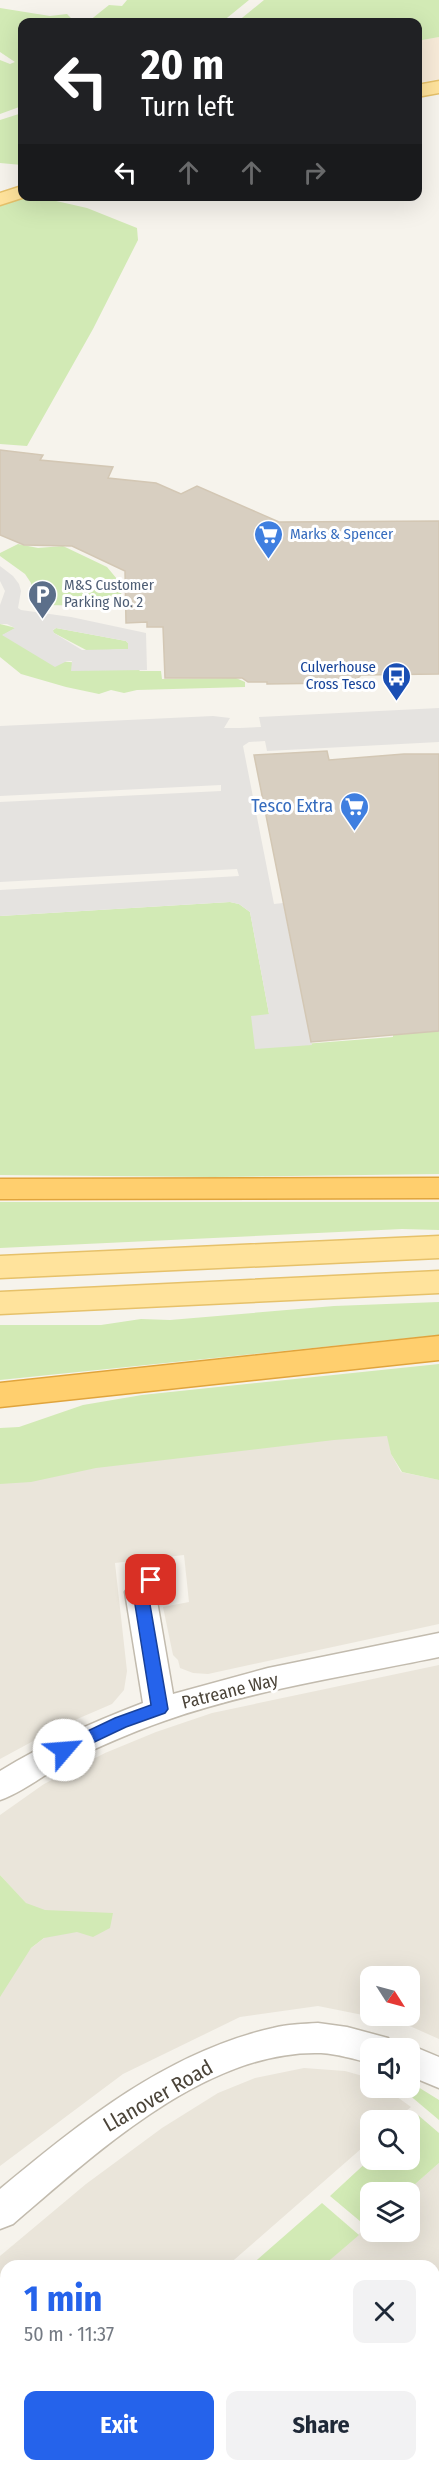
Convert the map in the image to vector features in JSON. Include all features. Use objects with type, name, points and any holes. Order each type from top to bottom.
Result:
[{"type":"highway","points":[[0,1189],[439,1188]]},
{"type":"highway","points":[[0,1395],[439,1348]]},
{"type":"main road","points":[[422,90],[439,87]]},
{"type":"main road","points":[[0,199],[18,193]]},
{"type":"main road","points":[[0,1268],[439,1247]]},
{"type":"main road","points":[[0,1303],[439,1282]]},
{"type":"street","points":[[151,1580],[140,1592],[160,1709]]},
{"type":"street","name":"Patreane Way","points":[[0,1786],[84,1739],[160,1709],[242,1686],[439,1645]]},
{"type":"street","name":"Llanover Road","points":[[0,2212],[90,2136],[167,2086],[228,2056],[272,2043],[319,2038],[360,2046]]},
{"type":"street","points":[[420,2064],[439,2073]]},
{"type":"shaded area","points":[[439,37],[439,79],[422,82],[422,40]]},
{"type":"shaded area","name":"M&S Customer Parking No. 2","points":[[0,566],[19,584],[21,591],[18,608],[21,610],[71,617],[146,633],[147,670],[71,671],[72,661],[55,667],[2,635],[15,628],[7,624],[0,624],[0,605],[5,591],[0,581]],"holes":[[[56,628],[126,641],[128,649],[82,650],[54,633],[53,630]]]},
{"type":"shaded area","points":[[439,708],[439,742],[267,751],[265,741],[249,742],[243,746],[274,904],[283,903],[312,1045],[255,1049],[251,1016],[269,1014],[250,912],[239,904],[230,902],[0,916],[0,890],[239,876],[237,869],[0,882],[0,802],[221,791],[221,785],[0,796],[0,726],[213,716],[230,718],[224,728],[240,728],[261,727],[259,717]]},
{"type":"shaded area","points":[[387,1430],[391,1454],[401,1472],[439,1480],[439,1624],[208,1674],[193,1673],[180,1668],[178,1660],[173,1655],[163,1607],[189,1602],[184,1555],[115,1563],[127,1671],[124,1690],[112,1704],[61,1726],[0,1759],[0,1470]]},
{"type":"shaded area","points":[[439,1665],[439,2039],[410,2026],[420,2026],[420,1966],[360,1966],[360,2014],[318,2006],[240,2017],[123,2074],[0,2166],[0,1972],[52,1932],[0,1875],[0,1815],[44,1784],[105,1753],[156,1732],[212,1713]]},
{"type":"shaded area","points":[[304,2068],[345,2071],[360,2075],[360,2098],[399,2098],[411,2107],[407,2110],[360,2110],[360,2150],[234,2260],[0,2260],[0,2256],[86,2184],[162,2128],[218,2093],[255,2078]]},
{"type":"shaded area","points":[[439,2163],[439,2260],[330,2260],[360,2233],[360,2242],[420,2242],[420,2182],[417,2182]]},
{"type":"green space","points":[[127,0],[249,0],[227,18],[93,18],[109,5],[122,6]]},
{"type":"green space","points":[[264,0],[439,0],[439,37],[422,40],[422,18],[242,18]]},
{"type":"green space","points":[[0,8],[50,16],[67,14],[71,18],[18,18],[18,107],[0,114],[0,60],[10,64],[15,62],[0,52]]},
{"type":"green space","points":[[18,114],[18,165],[0,163],[0,120]]},
{"type":"green space","points":[[18,200],[56,201],[87,208],[137,228],[138,240],[93,329],[27,446],[0,444],[0,206]]},
{"type":"green space","points":[[18,544],[38,548],[63,546],[107,567],[122,585],[121,596],[101,606],[44,605],[33,597],[31,583],[25,574],[0,556],[0,553]]},
{"type":"green space","points":[[0,624],[16,628],[3,635],[56,661],[136,667],[140,671],[161,671],[162,679],[236,678],[245,682],[245,687],[137,690],[124,693],[111,690],[99,694],[66,687],[21,674],[0,657]]},
{"type":"green space","points":[[56,628],[126,641],[128,649],[88,651],[54,633],[52,631]]},
{"type":"green space","points":[[230,902],[239,904],[250,912],[269,1014],[265,1047],[439,1031],[439,1174],[213,1177],[0,1175],[0,916]]},
{"type":"green space","points":[[0,1202],[439,1202],[439,1230],[402,1229],[0,1248]]},
{"type":"green space","points":[[439,1302],[439,1335],[0,1380],[0,1325],[101,1325],[141,1319],[170,1320],[334,1306]]},
{"type":"green space","points":[[439,1364],[439,1480],[402,1472],[391,1454],[387,1436],[334,1440],[96,1468],[31,1482],[0,1484],[0,1428],[19,1427],[83,1405],[142,1395]]},
{"type":"green space","points":[[0,1875],[26,1903],[45,1910],[113,1913],[110,1928],[93,1937],[77,1932],[44,1938],[31,1948],[0,1997]]},
{"type":"green space","points":[[420,2088],[439,2100],[439,2120],[413,2098],[420,2098]]},
{"type":"green space","points":[[420,2117],[439,2133],[439,2163],[417,2182],[360,2182],[360,2221],[330,2196],[360,2168],[420,2170]]},
{"type":"green space","points":[[322,2203],[359,2235],[330,2260],[257,2260]]},
{"type":"building","name":"Marks & Spencer","points":[[0,450],[43,455],[40,460],[113,467],[108,478],[156,483],[181,494],[197,486],[279,522],[439,521],[439,674],[361,675],[356,680],[337,681],[337,683],[267,684],[267,682],[248,682],[242,678],[165,678],[163,627],[147,627],[147,622],[126,623],[125,571],[72,546],[24,545],[0,535]]},
{"type":"building","name":"Tesco Extra","points":[[327,751],[329,760],[404,754],[439,754],[439,1031],[311,1042],[254,755]]},
{"type":"place","name":"Marks & Spencer","points":[[269,560]]},
{"type":"place","name":"M&S Customer Parking No. 2","points":[[43,620]]},
{"type":"place","name":"Culverhouse Cross Tesco","points":[[397,702]]},
{"type":"place","name":"Tesco Extra","points":[[354,832]]},
{"type":"route","points":[[64,1750],[120,1723],[160,1709],[140,1592],[151,1580]]}]
